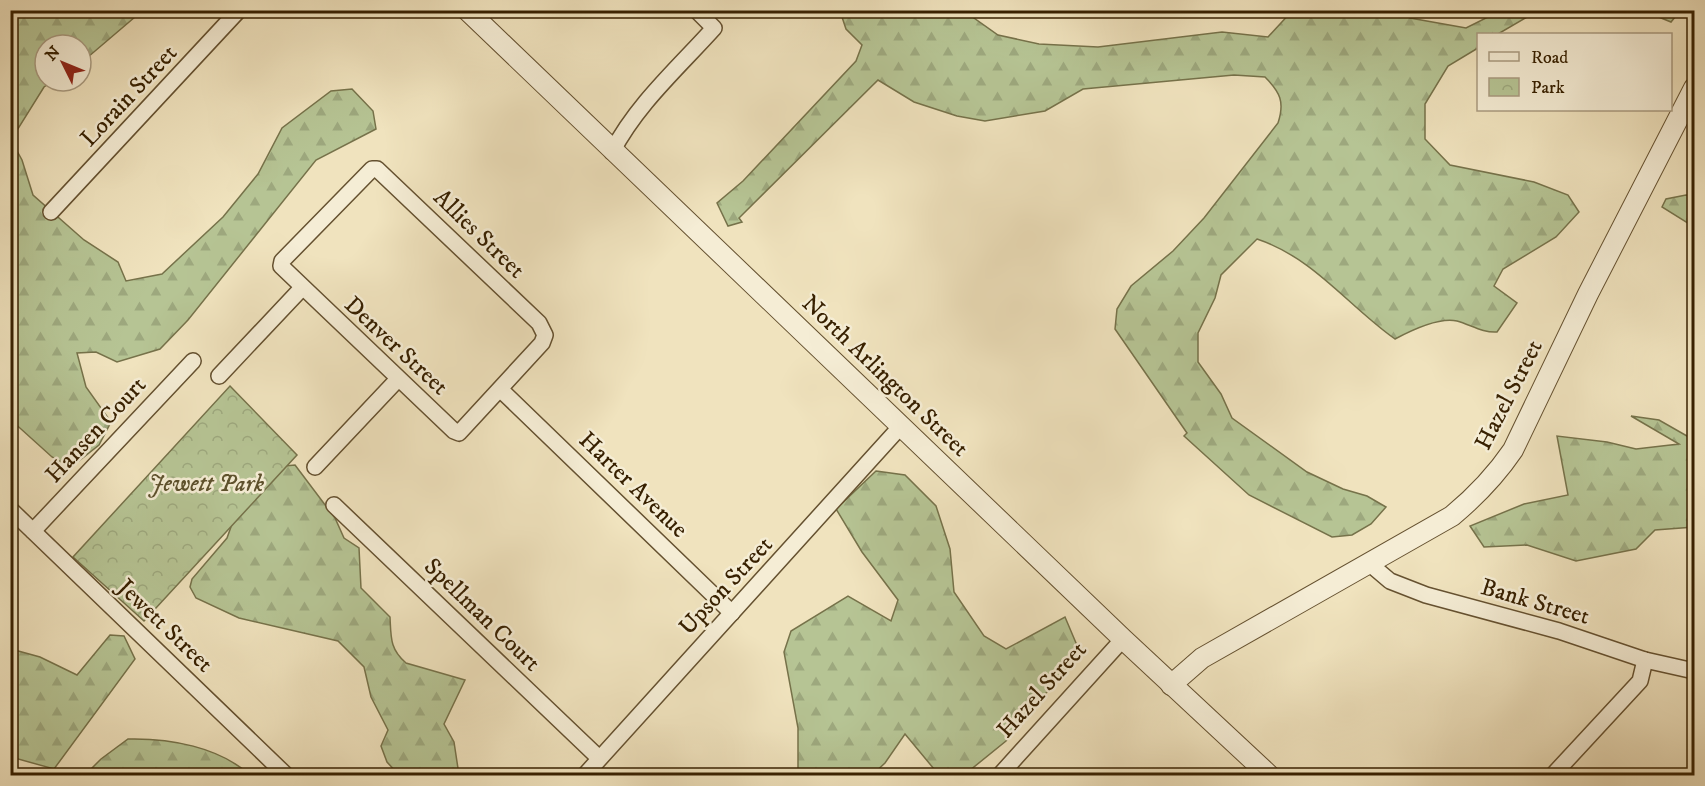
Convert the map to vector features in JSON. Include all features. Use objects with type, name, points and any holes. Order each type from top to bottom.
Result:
[{"type":"street","name":"Lorain Street","points":[[51,212],[240,10]]},
{"type":"street","name":"North Arlington Street","points":[[467,10],[612,152],[1270,776]]},
{"type":"street","points":[[612,152],[626,124],[714,28],[696,10]]},
{"type":"street","name":"Hazel Street","points":[[1172,685],[1202,658],[1452,516],[1474,497],[1513,450],[1588,294],[1695,88]]},
{"type":"street","name":"Allies Street","points":[[281,266],[282,261],[326,214],[372,169],[377,169],[539,323],[545,335],[542,343],[501,390]]},
{"type":"street","name":"Denver Street","points":[[281,266],[301,289],[454,431],[459,433],[465,429],[501,390]]},
{"type":"street","points":[[219,375],[301,289]]},
{"type":"street","name":"Hansen Court","points":[[33,531],[193,361]]},
{"type":"street","points":[[315,467],[398,380]]},
{"type":"street","name":"Harter Avenue","points":[[501,390],[732,613]]},
{"type":"street","name":"Upson Street","points":[[584,776],[901,426]]},
{"type":"street","name":"Spellman Court","points":[[334,505],[599,758]]},
{"type":"street","name":"Jewett Street","points":[[10,509],[287,776]]},
{"type":"street","name":"Bank Street","points":[[1370,564],[1390,581],[1426,595],[1559,631],[1645,660],[1695,671]]},
{"type":"street","name":"Hazel Street","points":[[999,776],[1124,639]]},
{"type":"street","points":[[1552,776],[1640,681],[1645,660]]},
{"type":"green space","points":[[11,10],[142,11],[93,53],[93,33],[33,33],[33,93],[40,93],[11,140]]},
{"type":"green space","points":[[1539,10],[1500,33],[1477,33],[1477,49],[1448,66],[1425,104],[1425,139],[1450,165],[1534,182],[1568,195],[1579,212],[1556,237],[1503,269],[1494,286],[1517,303],[1497,332],[1450,320],[1425,326],[1395,339],[1313,270],[1277,247],[1257,239],[1221,275],[1215,298],[1198,333],[1198,362],[1221,394],[1232,418],[1307,472],[1343,489],[1367,496],[1386,507],[1371,524],[1352,535],[1332,537],[1249,495],[1184,436],[1187,433],[1115,329],[1117,309],[1131,286],[1173,251],[1204,218],[1278,123],[1281,109],[1280,98],[1265,77],[1234,75],[1083,89],[1045,111],[985,121],[957,116],[914,102],[878,80],[739,218],[742,222],[728,226],[717,203],[743,181],[856,61],[862,45],[846,29],[840,11],[964,11],[998,35],[1039,44],[1098,47],[1222,32],[1268,37],[1292,11],[1399,11],[1410,18],[1466,28],[1500,11]]},
{"type":"green space","points":[[1644,11],[1680,11],[1671,22]]},
{"type":"green space","points":[[352,89],[373,111],[376,129],[316,160],[188,320],[160,349],[117,362],[96,352],[77,353],[86,387],[111,422],[99,445],[71,467],[52,457],[11,420],[11,140],[22,160],[33,195],[84,240],[118,262],[126,281],[162,274],[223,217],[258,174],[282,128],[331,91]]},
{"type":"green space","points":[[1686,195],[1694,196],[1694,227],[1662,207],[1666,199]]},
{"type":"green space","name":"Jewett Park","points":[[230,386],[297,455],[144,621],[73,557]]},
{"type":"green space","points":[[1631,416],[1659,420],[1694,440],[1694,527],[1655,530],[1636,549],[1576,561],[1527,545],[1484,547],[1470,526],[1524,504],[1568,495],[1557,436],[1607,442],[1636,449],[1679,444]]},
{"type":"green space","points":[[295,465],[335,518],[344,538],[359,548],[361,588],[390,617],[392,643],[397,653],[406,663],[465,680],[444,724],[454,742],[459,775],[399,775],[387,762],[381,746],[388,730],[371,697],[364,667],[338,641],[239,618],[196,598],[190,587],[192,579],[227,538],[237,510],[274,467]]},
{"type":"green space","points":[[876,471],[905,475],[936,506],[950,549],[954,592],[984,636],[1006,649],[1065,617],[1076,643],[1067,668],[1006,741],[964,775],[939,775],[905,734],[885,763],[872,775],[791,775],[798,772],[798,728],[784,652],[791,631],[848,596],[891,621],[898,600],[862,552],[836,509]]},
{"type":"green space","points":[[110,635],[124,636],[135,659],[54,769],[11,757],[11,649],[40,657],[77,675]]},
{"type":"green space","points":[[128,739],[160,740],[193,746],[224,757],[250,775],[85,775],[101,759]]}]
